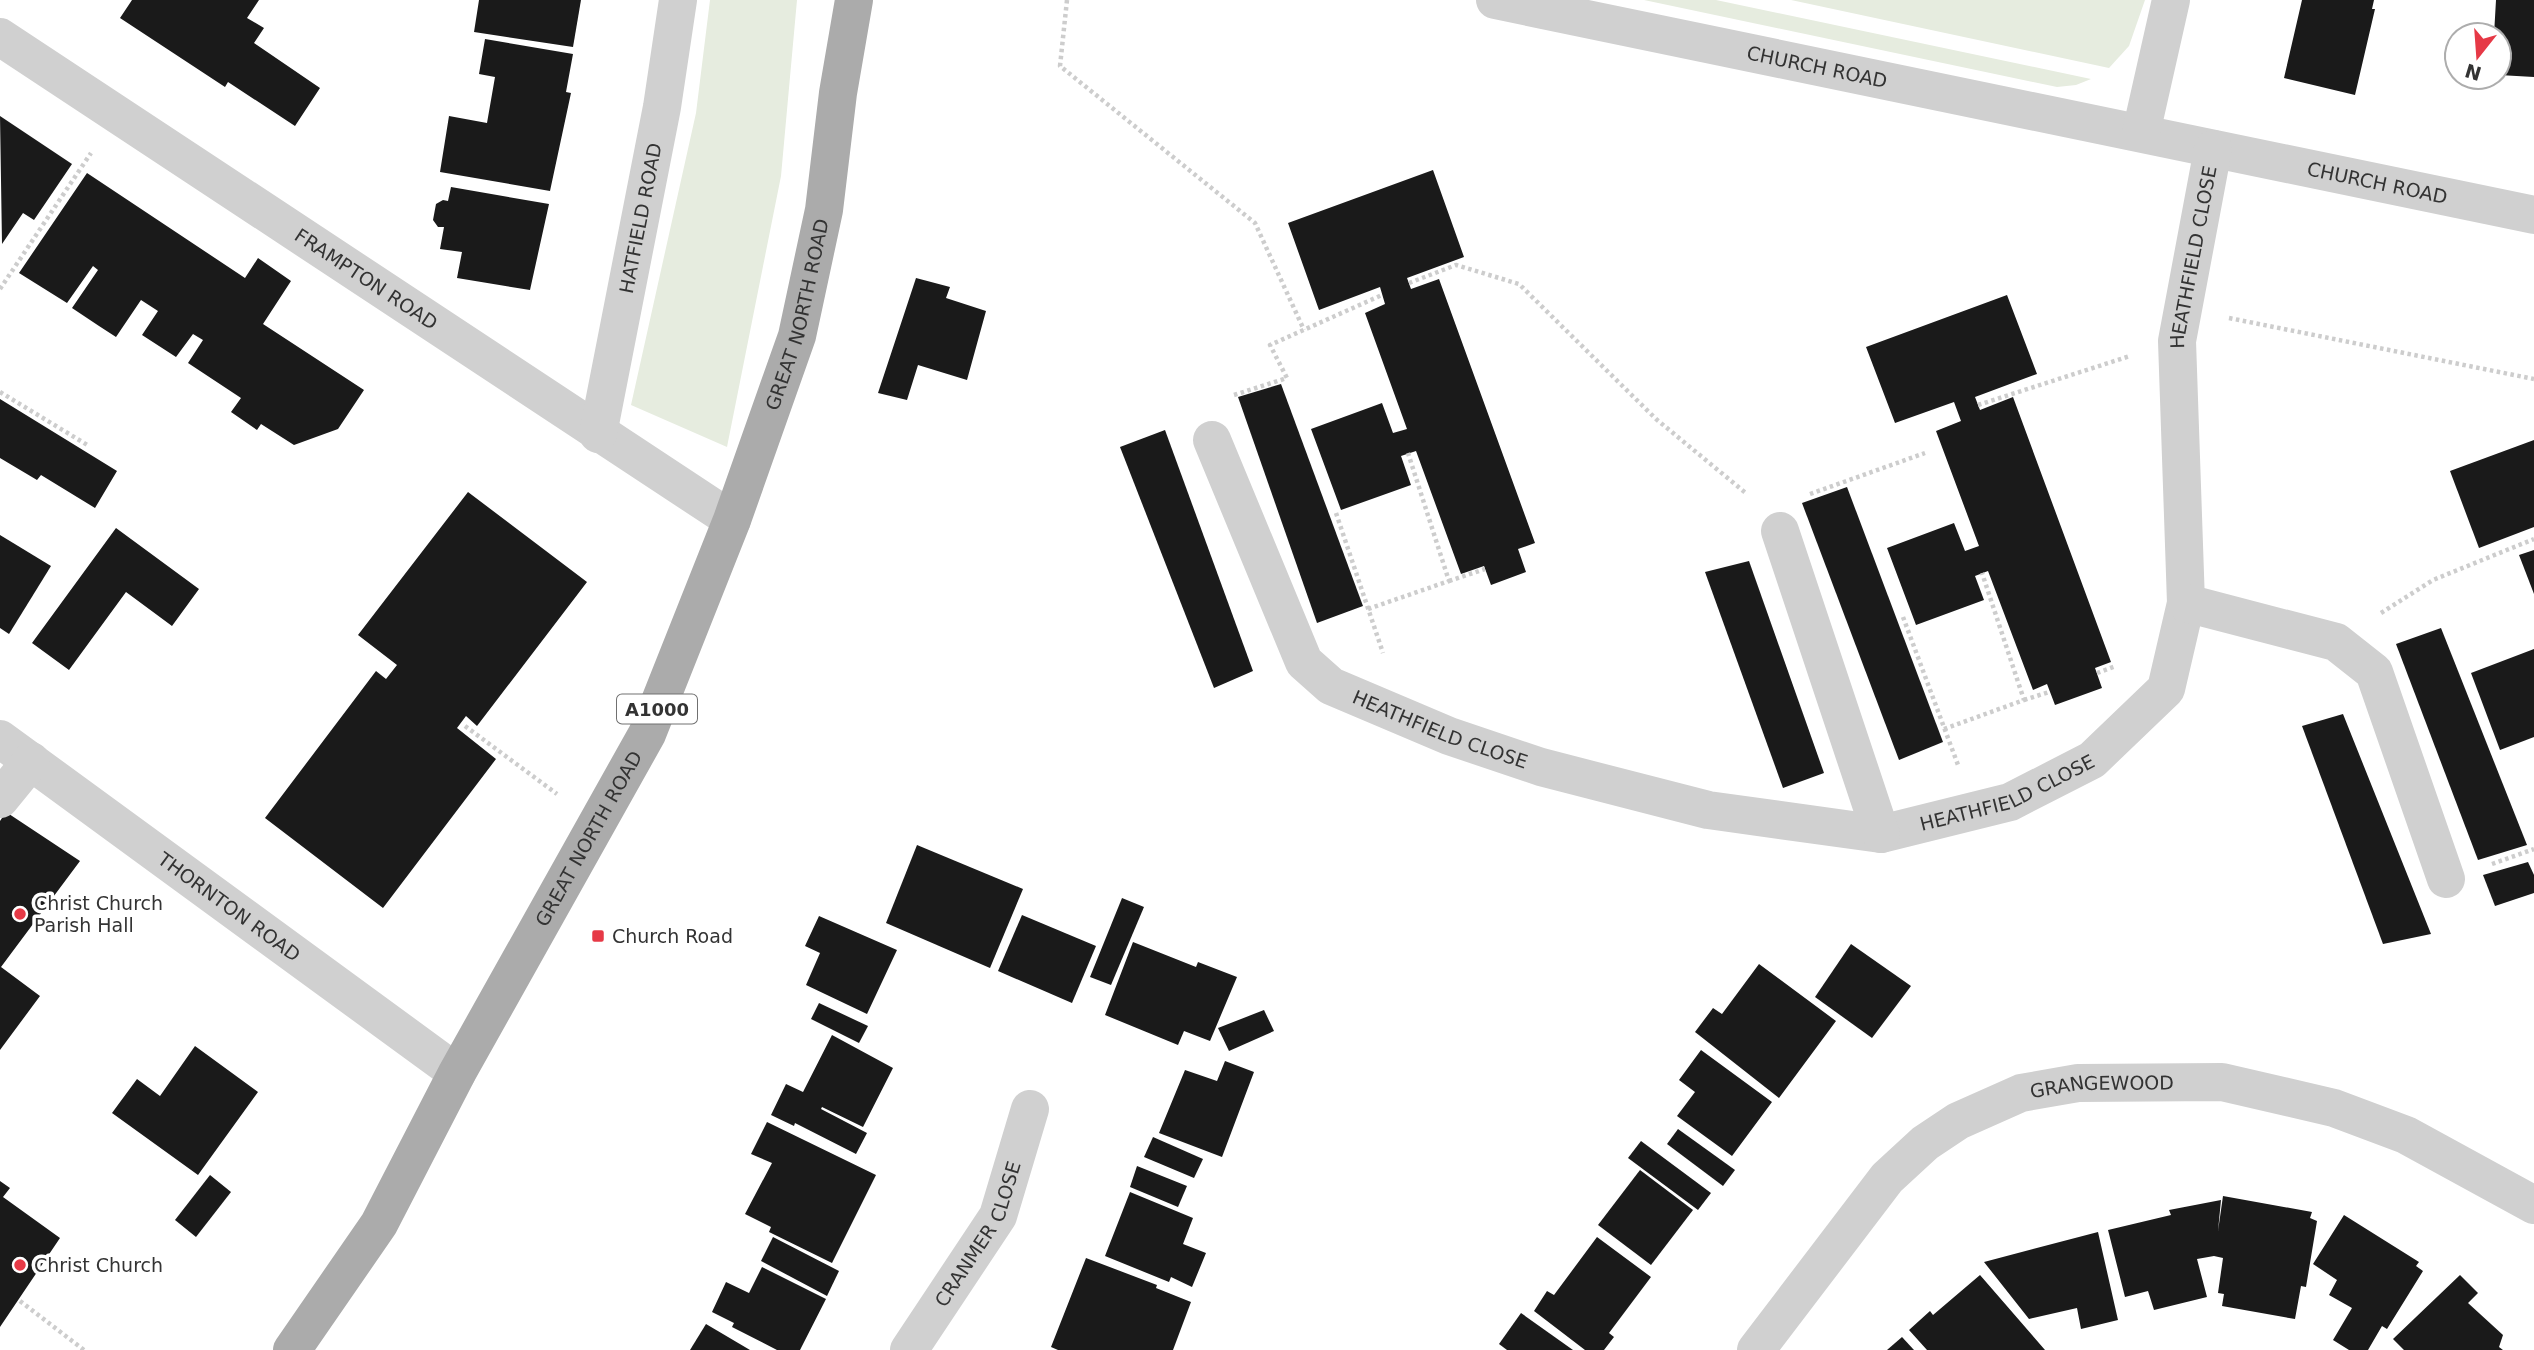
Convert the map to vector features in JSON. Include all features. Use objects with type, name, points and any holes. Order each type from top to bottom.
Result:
[{"type":"main road","name":"GREAT NORTH ROAD","points":[[292,1350],[379,1224],[457,1073],[648,734],[732,520],[797,336],[824,210],[838,93],[854,0]]},
{"type":"street","name":"HATFIELD ROAD","points":[[598,434],[662,107],[678,0]]},
{"type":"street","name":"CHURCH ROAD","points":[[1495,0],[2534,215]]},
{"type":"street","points":[[2141,133],[2171,0]]},
{"type":"street","name":"FRAMPTON ROAD","points":[[0,37],[732,520]]},
{"type":"street","name":"HEATHFIELD CLOSE","points":[[1212,440],[1304,662],[1331,686],[1404,717],[1541,767],[1708,810],[1881,834],[2010,802],[2092,760],[2166,689],[2186,603],[2180,325],[2213,149]]},
{"type":"street","points":[[1780,518],[1881,834]]},
{"type":"street","points":[[2186,603],[2336,642],[2374,671],[2446,879]]},
{"type":"street","name":"THORNTON ROAD","points":[[0,739],[457,1073]]},
{"type":"street","points":[[0,799],[31,761]]},
{"type":"street","name":"GRANGEWOOD","points":[[1756,1350],[1887,1178],[1925,1143],[1967,1116],[2021,1093],[2078,1083],[2222,1082],[2334,1108],[2406,1135],[2534,1205]]},
{"type":"street","name":"CRANMER CLOSE","points":[[909,1350],[998,1216],[1030,1109]]},
{"type":"path","points":[[1067,0],[1060,66],[1255,223],[1304,330]]},
{"type":"path","points":[[0,289],[116,114]]},
{"type":"path","points":[[1409,283],[1456,265],[1519,284],[1656,419],[1742,492],[1780,518],[1925,453]]},
{"type":"path","points":[[1212,440],[1234,394],[1287,378],[1270,345],[1382,295]]},
{"type":"path","points":[[1978,405],[2180,325],[2534,379]]},
{"type":"path","points":[[0,393],[89,446]]},
{"type":"path","points":[[1408,453],[1449,581]]},
{"type":"path","points":[[1336,513],[1404,717]]},
{"type":"path","points":[[2336,642],[2433,580],[2534,539]]},
{"type":"path","points":[[1368,609],[1485,569]]},
{"type":"path","points":[[1982,573],[2024,699]]},
{"type":"path","points":[[1903,617],[1975,811]]},
{"type":"path","points":[[1944,729],[2049,692]]},
{"type":"path","points":[[465,726],[597,823]]},
{"type":"path","points":[[20,1301],[84,1350]]},
{"type":"shaded area","points":[[710,0],[797,0],[781,176],[727,447],[631,405],[696,113]]},
{"type":"shaded area","points":[[1644,0],[1716,0],[2091,79],[2076,85],[2057,87]]},
{"type":"shaded area","points":[[1791,0],[2145,0],[2129,46],[2109,68]]},
{"type":"building","points":[[132,0],[259,0],[247,18],[264,28],[254,43],[320,88],[295,126],[228,82],[225,87],[120,18]]},
{"type":"building","points":[[479,0],[581,0],[573,47],[474,32]]},
{"type":"building","points":[[2302,0],[2374,0],[2372,9],[2375,9],[2355,95],[2284,78]]},
{"type":"building","points":[[2496,0],[2534,0],[2534,77],[2513,76],[2513,21],[2495,21]]},
{"type":"building","points":[[485,39],[573,54],[566,92],[571,93],[550,191],[440,172],[449,116],[487,123],[495,77],[479,74]]},
{"type":"building","points":[[0,116],[72,164],[34,220],[23,213],[2,244]]},
{"type":"building","points":[[1433,170],[1464,257],[1407,278],[1411,289],[1439,279],[1535,543],[1518,549],[1526,572],[1491,585],[1484,566],[1461,574],[1416,451],[1401,456],[1411,485],[1341,510],[1311,429],[1382,403],[1393,433],[1407,429],[1365,313],[1385,304],[1380,287],[1319,310],[1288,223]]},
{"type":"building","points":[[87,173],[245,278],[258,258],[291,281],[263,324],[364,390],[338,429],[294,445],[261,424],[257,430],[231,412],[241,398],[188,363],[203,340],[193,334],[176,357],[142,335],[158,311],[141,300],[116,337],[99,326],[72,308],[98,270],[93,266],[67,303],[19,273]]},
{"type":"building","points":[[451,187],[549,204],[530,290],[457,278],[462,252],[440,249],[444,227],[438,227],[433,220],[436,204],[443,200],[448,201]]},
{"type":"building","points":[[916,278],[950,287],[946,298],[986,311],[967,380],[918,365],[907,400],[878,393]]},
{"type":"building","points":[[2007,295],[2037,374],[1975,397],[1980,410],[2013,397],[2111,662],[2095,668],[2102,688],[2055,705],[2047,684],[2033,690],[1988,571],[1975,576],[1984,600],[1916,625],[1887,548],[1954,523],[1965,551],[1979,546],[1936,431],[1961,421],[1954,402],[1895,423],[1866,347]]},
{"type":"building","points":[[1281,384],[1363,606],[1317,623],[1238,397]]},
{"type":"building","points":[[0,399],[117,471],[95,508],[41,475],[37,480],[0,458]]},
{"type":"building","points":[[1165,430],[1253,671],[1214,688],[1120,447]]},
{"type":"building","points":[[2534,440],[2534,527],[2479,548],[2450,471]]},
{"type":"building","points":[[1847,487],[1943,742],[1899,760],[1802,503]]},
{"type":"building","points":[[468,492],[587,582],[477,726],[466,716],[457,728],[496,759],[383,908],[265,818],[376,671],[386,679],[397,665],[358,635]]},
{"type":"building","points":[[116,528],[199,589],[172,626],[126,592],[69,670],[32,643]]},
{"type":"building","points":[[0,535],[51,566],[9,634],[0,628]]},
{"type":"building","points":[[2534,550],[2534,594],[2519,555]]},
{"type":"building","points":[[1749,561],[1824,773],[1783,788],[1705,572]]},
{"type":"building","points":[[2441,628],[2527,845],[2478,860],[2396,644]]},
{"type":"building","points":[[2534,649],[2534,737],[2500,750],[2471,673]]},
{"type":"building","points":[[2343,714],[2431,934],[2383,944],[2302,726]]},
{"type":"building","name":"Christ Church Parish Hall","points":[[6,812],[80,861],[1,967],[40,996],[0,1050],[0,821]]},
{"type":"building","points":[[917,845],[1023,889],[990,968],[886,923]]},
{"type":"building","points":[[2528,862],[2534,875],[2534,893],[2495,906],[2483,875]]},
{"type":"building","points":[[1122,898],[1144,907],[1111,985],[1090,977]]},
{"type":"building","points":[[1022,915],[1096,946],[1072,1003],[998,971]]},
{"type":"building","points":[[819,916],[897,950],[867,1014],[806,985],[820,953],[805,946]]},
{"type":"building","points":[[1133,942],[1196,967],[1198,962],[1237,977],[1210,1041],[1184,1031],[1178,1045],[1105,1015]]},
{"type":"building","points":[[1851,944],[1911,986],[1872,1038],[1815,997]]},
{"type":"building","points":[[1759,964],[1836,1021],[1779,1098],[1695,1032],[1713,1008],[1722,1014]]},
{"type":"building","points":[[819,1003],[868,1026],[859,1043],[811,1019]]},
{"type":"building","points":[[1264,1010],[1274,1031],[1229,1051],[1218,1028]]},
{"type":"building","points":[[832,1035],[893,1068],[863,1127],[822,1107],[821,1109],[867,1133],[856,1154],[795,1123],[794,1126],[771,1115],[786,1084],[803,1092]]},
{"type":"building","points":[[195,1046],[258,1092],[198,1175],[112,1113],[137,1079],[160,1096]]},
{"type":"building","points":[[1701,1050],[1772,1102],[1732,1156],[1677,1116],[1695,1092],[1679,1080]]},
{"type":"building","points":[[1225,1061],[1254,1072],[1222,1157],[1159,1133],[1185,1070],[1217,1081]]},
{"type":"building","points":[[767,1122],[876,1175],[832,1263],[769,1232],[771,1227],[745,1214],[772,1163],[751,1154]]},
{"type":"building","points":[[1678,1129],[1735,1170],[1723,1186],[1667,1144]]},
{"type":"building","points":[[1153,1137],[1203,1159],[1194,1178],[1144,1157]]},
{"type":"building","points":[[1641,1141],[1711,1193],[1698,1210],[1628,1158]]},
{"type":"building","points":[[1137,1166],[1187,1186],[1178,1207],[1130,1187]]},
{"type":"building","points":[[1640,1170],[1693,1210],[1651,1265],[1598,1225]]},
{"type":"building","points":[[210,1175],[231,1192],[196,1237],[175,1220]]},
{"type":"building","name":"Christ Church","points":[[0,1181],[10,1188],[3,1197],[60,1238],[0,1327]]},
{"type":"building","points":[[1130,1192],[1193,1218],[1183,1244],[1206,1253],[1192,1287],[1171,1277],[1169,1282],[1105,1256]]},
{"type":"building","points":[[2223,1196],[2312,1212],[2310,1218],[2317,1221],[2306,1287],[2301,1286],[2295,1319],[2222,1306],[2224,1294],[2218,1293],[2223,1258],[2214,1256],[2197,1259],[2207,1297],[2154,1310],[2148,1291],[2125,1297],[2108,1230],[2171,1215],[2169,1210],[2221,1200],[2218,1231]]},
{"type":"building","points":[[2344,1215],[2419,1262],[2416,1266],[2423,1271],[2387,1329],[2382,1326],[2368,1350],[2349,1350],[2333,1340],[2352,1308],[2329,1295],[2337,1280],[2313,1264]]},
{"type":"building","points":[[2098,1232],[2118,1320],[2081,1329],[2077,1308],[2029,1319],[1984,1262]]},
{"type":"building","points":[[773,1237],[839,1271],[827,1296],[761,1261]]},
{"type":"building","points":[[1597,1237],[1651,1277],[1609,1333],[1614,1337],[1604,1350],[1585,1350],[1534,1311],[1547,1291],[1554,1295]]},
{"type":"building","points":[[1086,1258],[1157,1285],[1156,1288],[1191,1302],[1173,1350],[1058,1350],[1051,1347]]},
{"type":"building","points":[[762,1267],[826,1299],[800,1350],[777,1350],[732,1327],[734,1323],[712,1312],[726,1282],[749,1293]]},
{"type":"building","points":[[1980,1275],[2045,1350],[1927,1350],[1909,1330],[1930,1311],[1933,1315]]},
{"type":"building","points":[[2460,1275],[2478,1293],[2468,1303],[2503,1335],[2499,1347],[2503,1350],[2404,1350],[2393,1339]]},
{"type":"building","points":[[1521,1313],[1573,1350],[1507,1350],[1499,1344]]},
{"type":"building","points":[[706,1324],[750,1350],[690,1350]]},
{"type":"building","points":[[1902,1337],[1914,1350],[1887,1350]]},
{"type":"place","name":"Christ Church Parish Hall","points":[[20,914]]},
{"type":"place","name":"Church Road","points":[[598,936]]},
{"type":"place","name":"Christ Church","points":[[20,1265]]}]
